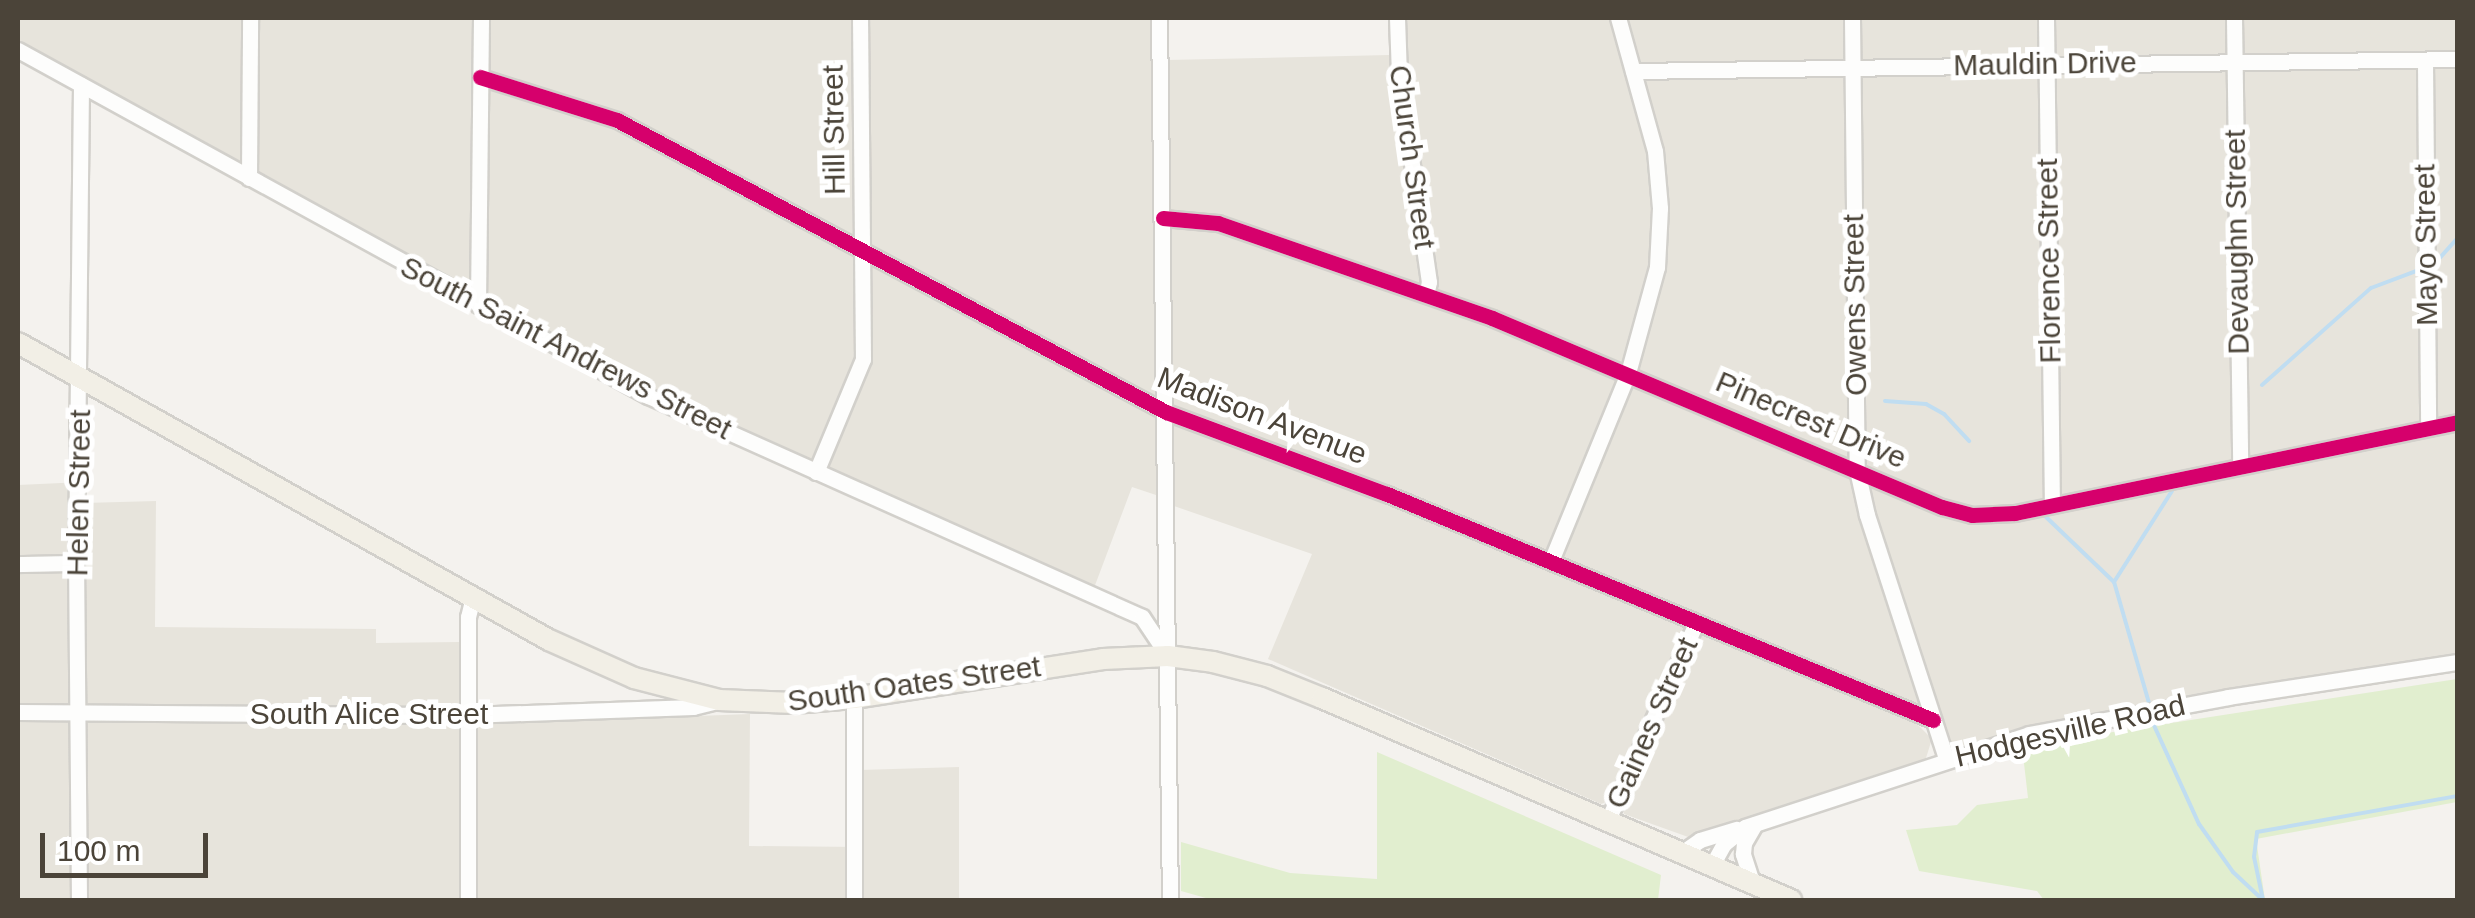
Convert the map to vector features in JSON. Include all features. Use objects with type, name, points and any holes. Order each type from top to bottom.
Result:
[{"type":"main road","name":"South Oates Street","points":[[18,343],[473,597],[610,668],[719,700],[794,703],[854,698],[1103,659],[1168,656],[1268,676],[1791,900]]},
{"type":"street","points":[[250,18],[250,178]]},
{"type":"street","points":[[478,305],[481,18]]},
{"type":"street","name":"Hill Street","points":[[816,472],[863,359],[860,18]]},
{"type":"street","points":[[1159,18],[1170,900]]},
{"type":"street","name":"Church Street","points":[[1397,18],[1399,74],[1430,282],[1426,295]]},
{"type":"street","points":[[1550,561],[1628,373],[1654,289],[1660,240],[1655,151],[1618,18]]},
{"type":"street","name":"Owens Street","points":[[1852,18],[1857,470],[1867,515],[1946,758]]},
{"type":"street","name":"Florence Street","points":[[2046,18],[2052,504]]},
{"type":"street","name":"Devaughn Street","points":[[2234,18],[2240,466]]},
{"type":"street","name":"South Saint Andrews Street","points":[[18,50],[648,396],[1142,618],[1168,656]]},
{"type":"street","name":"Mauldin Drive","points":[[1633,70],[2458,59]]},
{"type":"street","name":"Mayo Street","points":[[2425,62],[2428,428]]},
{"type":"street","name":"Madison Avenue","points":[[480,77],[618,120],[1166,412],[1318,466],[1933,720]]},
{"type":"street","name":"Helen Street","points":[[79,900],[76,563],[81,378],[81,86]]},
{"type":"street","name":"Pinecrest Drive","points":[[1162,218],[1218,222],[1426,295],[1628,373],[1942,507],[1972,515],[2052,504],[2458,422]]},
{"type":"street","points":[[18,564],[76,563]]},
{"type":"street","points":[[468,900],[468,617],[473,597]]},
{"type":"street","name":"Gaines Street","points":[[1607,822],[1696,624]]},
{"type":"street","name":"Hodgesville Road","points":[[1680,854],[1700,840],[1946,758],[2071,725],[2458,662]]},
{"type":"street","points":[[854,698],[854,900]]},
{"type":"street","name":"South Alice Street","points":[[18,712],[467,715],[694,708],[719,700]]},
{"type":"street","points":[[1712,868],[1724,844],[1751,824]]},
{"type":"street","points":[[1751,824],[1743,854],[1753,885]]},
{"type":"shaded area","points":[[18,18],[1152,18],[1159,496],[1132,487],[1094,588],[710,417],[493,306],[18,42]]},
{"type":"shaded area","points":[[1390,18],[2457,18],[2457,658],[1968,746],[1952,743],[1946,736],[1934,700],[1902,707],[1692,614],[1609,801],[1601,804],[1268,659],[1312,554],[1174,506],[1167,60],[1389,55]]},
{"type":"shaded area","points":[[83,482],[84,503],[156,501],[155,627],[376,629],[376,643],[459,642],[459,725],[750,714],[749,846],[860,847],[860,770],[959,767],[959,900],[18,900],[18,485]]},
{"type":"shaded area","points":[[1700,632],[1916,723],[1932,739],[1925,761],[1691,838],[1624,814],[1622,805]]},
{"type":"green space","points":[[2457,679],[2457,802],[2256,839],[2265,900],[2044,900],[2037,891],[1919,871],[1906,830],[1957,825],[1977,805],[2028,798],[2022,746]]},
{"type":"green space","points":[[1377,752],[1661,875],[1658,900],[1213,900],[1181,891],[1181,842],[1290,873],[1377,879]]},
{"type":"waterway","points":[[2437,261],[2458,238]]},
{"type":"waterway","points":[[2262,385],[2371,288],[2416,271]]},
{"type":"waterway","points":[[1885,401],[1926,404],[1944,414],[1969,441]]},
{"type":"waterway","points":[[2149,703],[2114,582],[2172,491]]},
{"type":"waterway","points":[[2046,517],[2114,582]]},
{"type":"waterway","points":[[2152,721],[2199,824],[2233,872],[2261,898]]},
{"type":"waterway","points":[[2263,900],[2254,857],[2257,832],[2458,796]]},
{"type":"cycle path","points":[[480,77],[617,120],[1166,412],[1387,494],[1933,720]]},
{"type":"cycle path","points":[[1163,218],[1218,223],[1492,318],[1942,507],[1972,515],[2015,513],[2458,422]]}]
